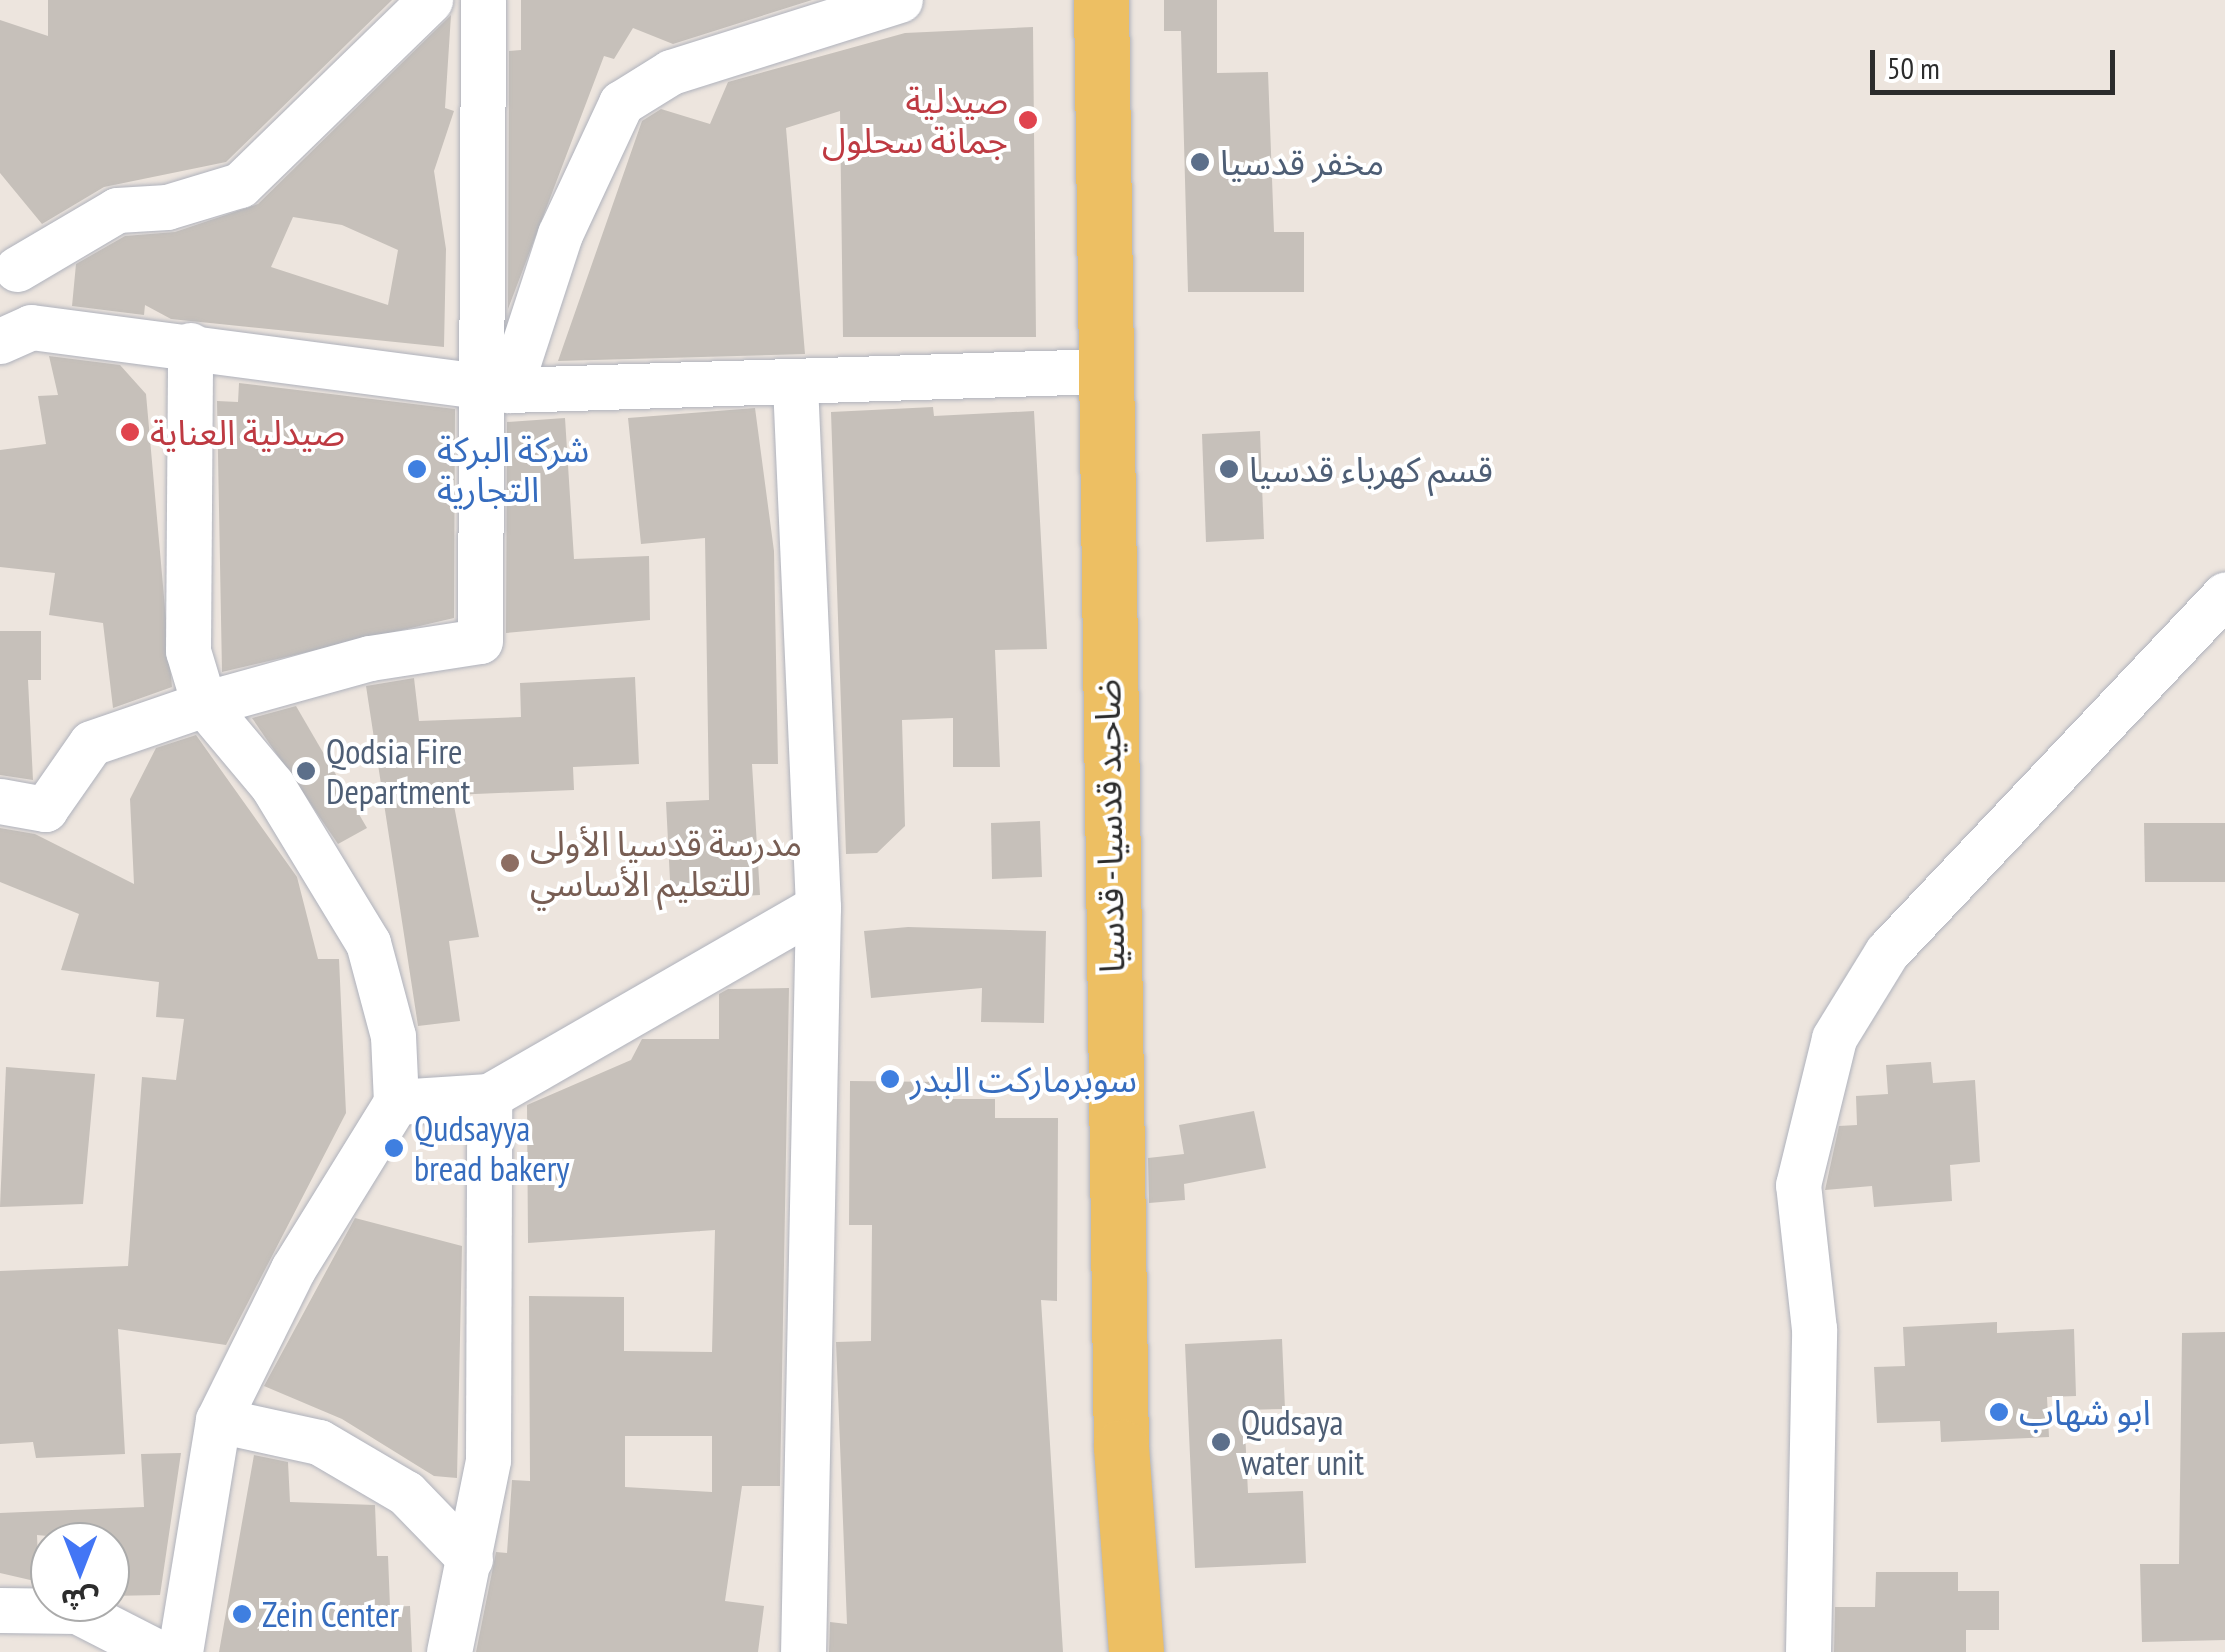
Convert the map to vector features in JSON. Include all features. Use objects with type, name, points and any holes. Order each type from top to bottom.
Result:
[{"type":"main road","name":"ضاحيد قدسيا - قدسيا","points":[[1100,0],[1121,1447],[1136,1652]]},
{"type":"street","points":[[430,0],[240,184],[167,207],[118,210],[9,252],[16,334],[190,345],[493,388],[795,384],[1104,371]]},
{"type":"street","points":[[0,801],[45,809],[91,743],[204,704],[370,658],[480,641],[493,388],[483,0]]},
{"type":"street","points":[[493,388],[621,103],[672,72],[900,0]]},
{"type":"street","points":[[180,1652],[218,1420],[292,1270],[396,1102],[393,1036],[368,943],[272,784],[204,704],[188,652],[190,345]]},
{"type":"street","points":[[795,384],[818,908],[803,1652]]},
{"type":"street","points":[[1808,1652],[1814,1330],[1798,1185],[1834,1038],[1886,952],[2225,595]]},
{"type":"street","points":[[396,1102],[488,1096],[818,908]]},
{"type":"street","points":[[450,1652],[488,1460],[488,1096]]},
{"type":"street","points":[[218,1420],[320,1442],[406,1493],[470,1559]]},
{"type":"street","points":[[0,1610],[77,1611],[157,1652]]},
{"type":"building","points":[[48,0],[392,0],[226,162],[104,187],[42,224],[0,173],[0,20],[48,36]]},
{"type":"building","points":[[521,0],[812,0],[673,44],[633,28],[614,59],[604,56],[508,309],[509,51],[521,50]]},
{"type":"building","points":[[1164,0],[1217,0],[1217,73],[1268,72],[1274,232],[1304,232],[1304,292],[1188,292],[1181,31],[1164,31]]},
{"type":"building","points":[[451,15],[445,108],[454,111],[434,171],[446,249],[444,347],[171,319],[145,305],[144,315],[72,306],[76,264],[125,236],[175,232],[258,204]],"holes":[[[293,217],[342,225],[398,250],[388,305],[271,267]]]},
{"type":"building","points":[[1033,27],[1036,337],[843,337],[840,111],[786,128],[805,354],[558,361],[642,121],[661,109],[710,124],[728,82],[905,33]]},
{"type":"building","points":[[49,356],[120,365],[146,394],[172,687],[113,708],[103,623],[49,615],[55,573],[0,567],[0,450],[46,444],[38,396],[58,395]]},
{"type":"building","points":[[239,383],[455,409],[454,618],[222,672],[217,401],[238,402]]},
{"type":"building","points":[[933,407],[934,416],[1034,411],[1047,649],[995,650],[1000,767],[953,767],[953,718],[902,720],[905,826],[877,853],[846,854],[831,412]]},
{"type":"building","points":[[755,408],[774,551],[778,764],[752,764],[760,895],[671,900],[666,802],[709,800],[705,538],[641,544],[628,418]]},
{"type":"building","points":[[565,418],[574,559],[649,556],[650,620],[506,633],[507,422]]},
{"type":"building","points":[[1260,431],[1264,539],[1206,542],[1202,434]]},
{"type":"building","points":[[0,631],[41,631],[41,680],[28,680],[33,780],[0,775]]},
{"type":"building","points":[[635,677],[639,764],[573,767],[574,790],[452,795],[479,937],[449,941],[460,1021],[418,1026],[366,686],[414,678],[419,721],[521,717],[520,683]]},
{"type":"building","points":[[296,706],[367,828],[338,844],[252,718]]},
{"type":"building","points":[[196,735],[297,877],[318,959],[339,959],[346,1113],[226,1345],[118,1329],[125,1454],[36,1458],[33,1442],[0,1444],[0,1271],[128,1266],[142,1077],[176,1080],[184,1019],[156,1017],[159,982],[61,970],[79,914],[0,882],[0,828],[35,834],[134,884],[130,799],[156,748]]},
{"type":"building","points":[[1040,821],[1042,877],[992,879],[991,823]]},
{"type":"building","points":[[2144,823],[2225,823],[2225,882],[2145,882]]},
{"type":"building","points":[[908,927],[1046,931],[1044,1023],[981,1022],[982,988],[871,998],[864,931]]},
{"type":"building","points":[[789,988],[780,1486],[742,1486],[725,1601],[764,1606],[758,1652],[476,1652],[496,1552],[507,1553],[512,1480],[530,1481],[529,1296],[624,1297],[624,1351],[712,1352],[715,1230],[528,1243],[527,1105],[631,1060],[642,1039],[719,1039],[719,994],[728,989]],"holes":[[[625,1436],[712,1436],[712,1492],[625,1487]]]},
{"type":"building","points":[[1931,1062],[1933,1083],[1975,1080],[1980,1162],[1950,1165],[1952,1201],[1874,1207],[1872,1186],[1825,1190],[1839,1126],[1857,1125],[1856,1096],[1888,1094],[1886,1065]]},
{"type":"building","points":[[6,1067],[95,1074],[83,1204],[0,1207]]},
{"type":"building","points":[[850,1081],[944,1082],[944,1099],[995,1099],[995,1118],[1058,1118],[1057,1301],[1041,1300],[1063,1652],[829,1652],[830,1622],[847,1624],[836,1342],[871,1341],[872,1225],[849,1225]]},
{"type":"building","points":[[1254,1111],[1266,1168],[1184,1184],[1185,1200],[1149,1203],[1148,1158],[1184,1154],[1179,1125]]},
{"type":"building","points":[[355,1218],[462,1246],[457,1478],[434,1476],[342,1419],[264,1386]]},
{"type":"building","points":[[1997,1322],[1997,1333],[2074,1329],[2076,1396],[2047,1397],[2049,1437],[1941,1442],[1940,1421],[1877,1423],[1874,1367],[1905,1366],[1903,1327]]},
{"type":"building","points":[[2225,1332],[2225,1640],[2142,1642],[2140,1564],[2179,1564],[2182,1333]]},
{"type":"building","points":[[1282,1339],[1285,1409],[1244,1410],[1248,1493],[1303,1491],[1306,1563],[1195,1568],[1185,1344]]},
{"type":"building","points":[[181,1453],[160,1595],[130,1596],[130,1522],[30,1522],[30,1580],[0,1573],[0,1513],[144,1507],[141,1454]]},
{"type":"building","points":[[254,1455],[288,1462],[290,1502],[375,1505],[377,1556],[388,1556],[390,1607],[410,1606],[412,1652],[219,1652]]},
{"type":"building","points":[[1876,1572],[1958,1572],[1958,1591],[1999,1591],[1999,1630],[1966,1630],[1966,1652],[1834,1652],[1835,1607],[1875,1607]]},
{"type":"place","name":"صيدلية جمانة سحلول","points":[[1028,120]]},
{"type":"place","name":"مخفر قدسيا","points":[[1200,162]]},
{"type":"place","name":"صيدلية العناية","points":[[130,432]]},
{"type":"place","name":"شركة البركة التجارية","points":[[417,469]]},
{"type":"place","name":"قسم كهرباء قدسيا","points":[[1229,469]]},
{"type":"place","name":"Qodsia Fire Department","points":[[306,771]]},
{"type":"place","name":"مدرسة قدسيا الأولى للتعليم الأساسي","points":[[510,863]]},
{"type":"place","name":"سوبرماركت البدر","points":[[890,1079]]},
{"type":"place","name":"Qudsayya bread bakery","points":[[394,1148]]},
{"type":"place","name":"ابو شهاب","points":[[1999,1412]]},
{"type":"place","name":"Qudsaya water unit","points":[[1221,1442]]},
{"type":"place","name":"Zein Center","points":[[242,1614]]}]
